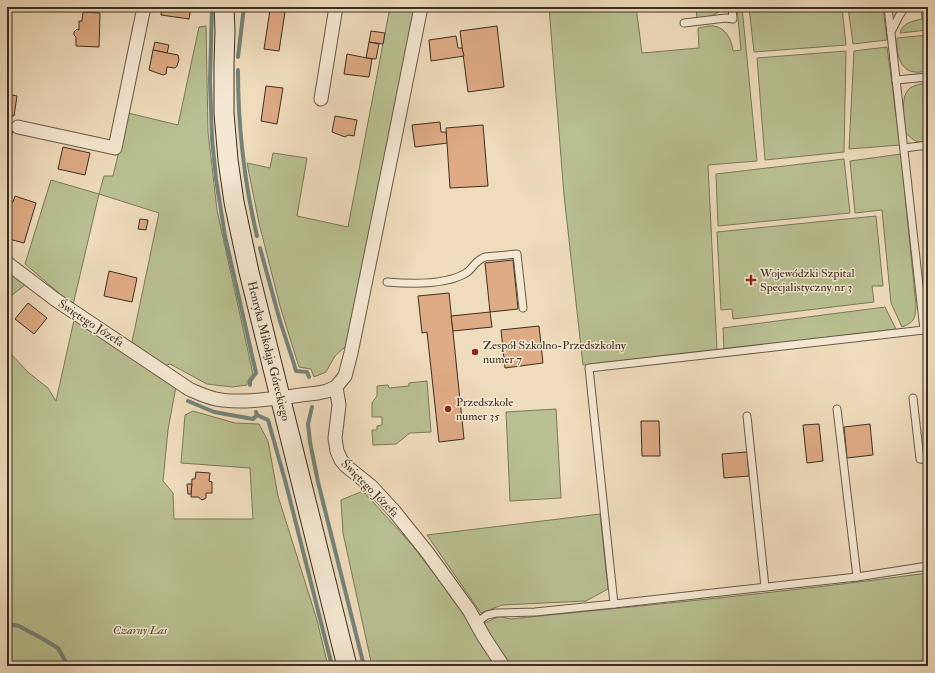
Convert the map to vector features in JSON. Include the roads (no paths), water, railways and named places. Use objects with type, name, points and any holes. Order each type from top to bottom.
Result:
[{"type":"main road","name":"Henryka Mikołaja Góreckiego","points":[[224,7],[224,107],[230,178],[247,260],[347,666]]},
{"type":"main road","name":"Henryka Mikołaja Góreckiego","points":[[225,31],[230,7]]},
{"type":"street","points":[[18,127],[115,148],[144,7]]},
{"type":"street","points":[[321,99],[336,7]]},
{"type":"street","points":[[336,387],[345,376],[349,361],[421,7]]},
{"type":"street","name":"Świętego Józefa","points":[[7,262],[56,300],[184,386],[197,393],[215,399],[227,400],[280,397],[323,392],[336,387],[340,405],[335,438],[337,451],[341,460],[370,486],[394,511],[441,571],[469,610],[504,666]]},
{"type":"lane","points":[[684,23],[726,18],[733,19],[732,7]]},
{"type":"lane","points":[[614,604],[589,368],[924,330],[888,7]]},
{"type":"lane","points":[[891,32],[905,7]]},
{"type":"lane","points":[[896,80],[928,76]]},
{"type":"lane","points":[[904,148],[928,146]]},
{"type":"lane","points":[[387,282],[409,284],[447,280],[467,272],[480,259],[485,257],[517,254],[523,308]]},
{"type":"lane","points":[[913,398],[920,459],[928,460]]},
{"type":"lane","points":[[837,409],[857,577]]},
{"type":"lane","points":[[747,416],[765,587]]},
{"type":"lane","points":[[476,623],[487,615],[496,613],[535,612],[614,604],[857,577],[928,566]]},
{"type":"waterway","points":[[212,7],[210,80],[212,139],[216,179],[225,236],[256,373],[250,381],[250,385]]},
{"type":"waterway","points":[[238,57],[244,7]]},
{"type":"waterway","points":[[238,70],[239,112],[245,174],[257,236]]},
{"type":"waterway","points":[[260,248],[280,321],[296,371],[307,372],[309,377]]},
{"type":"waterway","points":[[188,401],[214,412],[253,419],[257,415]]},
{"type":"waterway","points":[[312,407],[308,424],[318,482],[364,666]]},
{"type":"waterway","points":[[256,412],[257,415],[268,420],[285,480],[332,666]]},
{"type":"waterway","points":[[7,624],[19,626],[58,648],[68,666]]},
{"type":"place","name":"Wojewódzki Szpital Specjalistyczny nr 3","points":[[751,280]]},
{"type":"place","name":"Zespół Szkolno-Przedszkolny numer 7","points":[[475,352]]},
{"type":"place","name":"Przedszkole numer 35","points":[[448,409]]},
{"type":"park label","name":"Czarny Las","points":[[140,630]]}]
